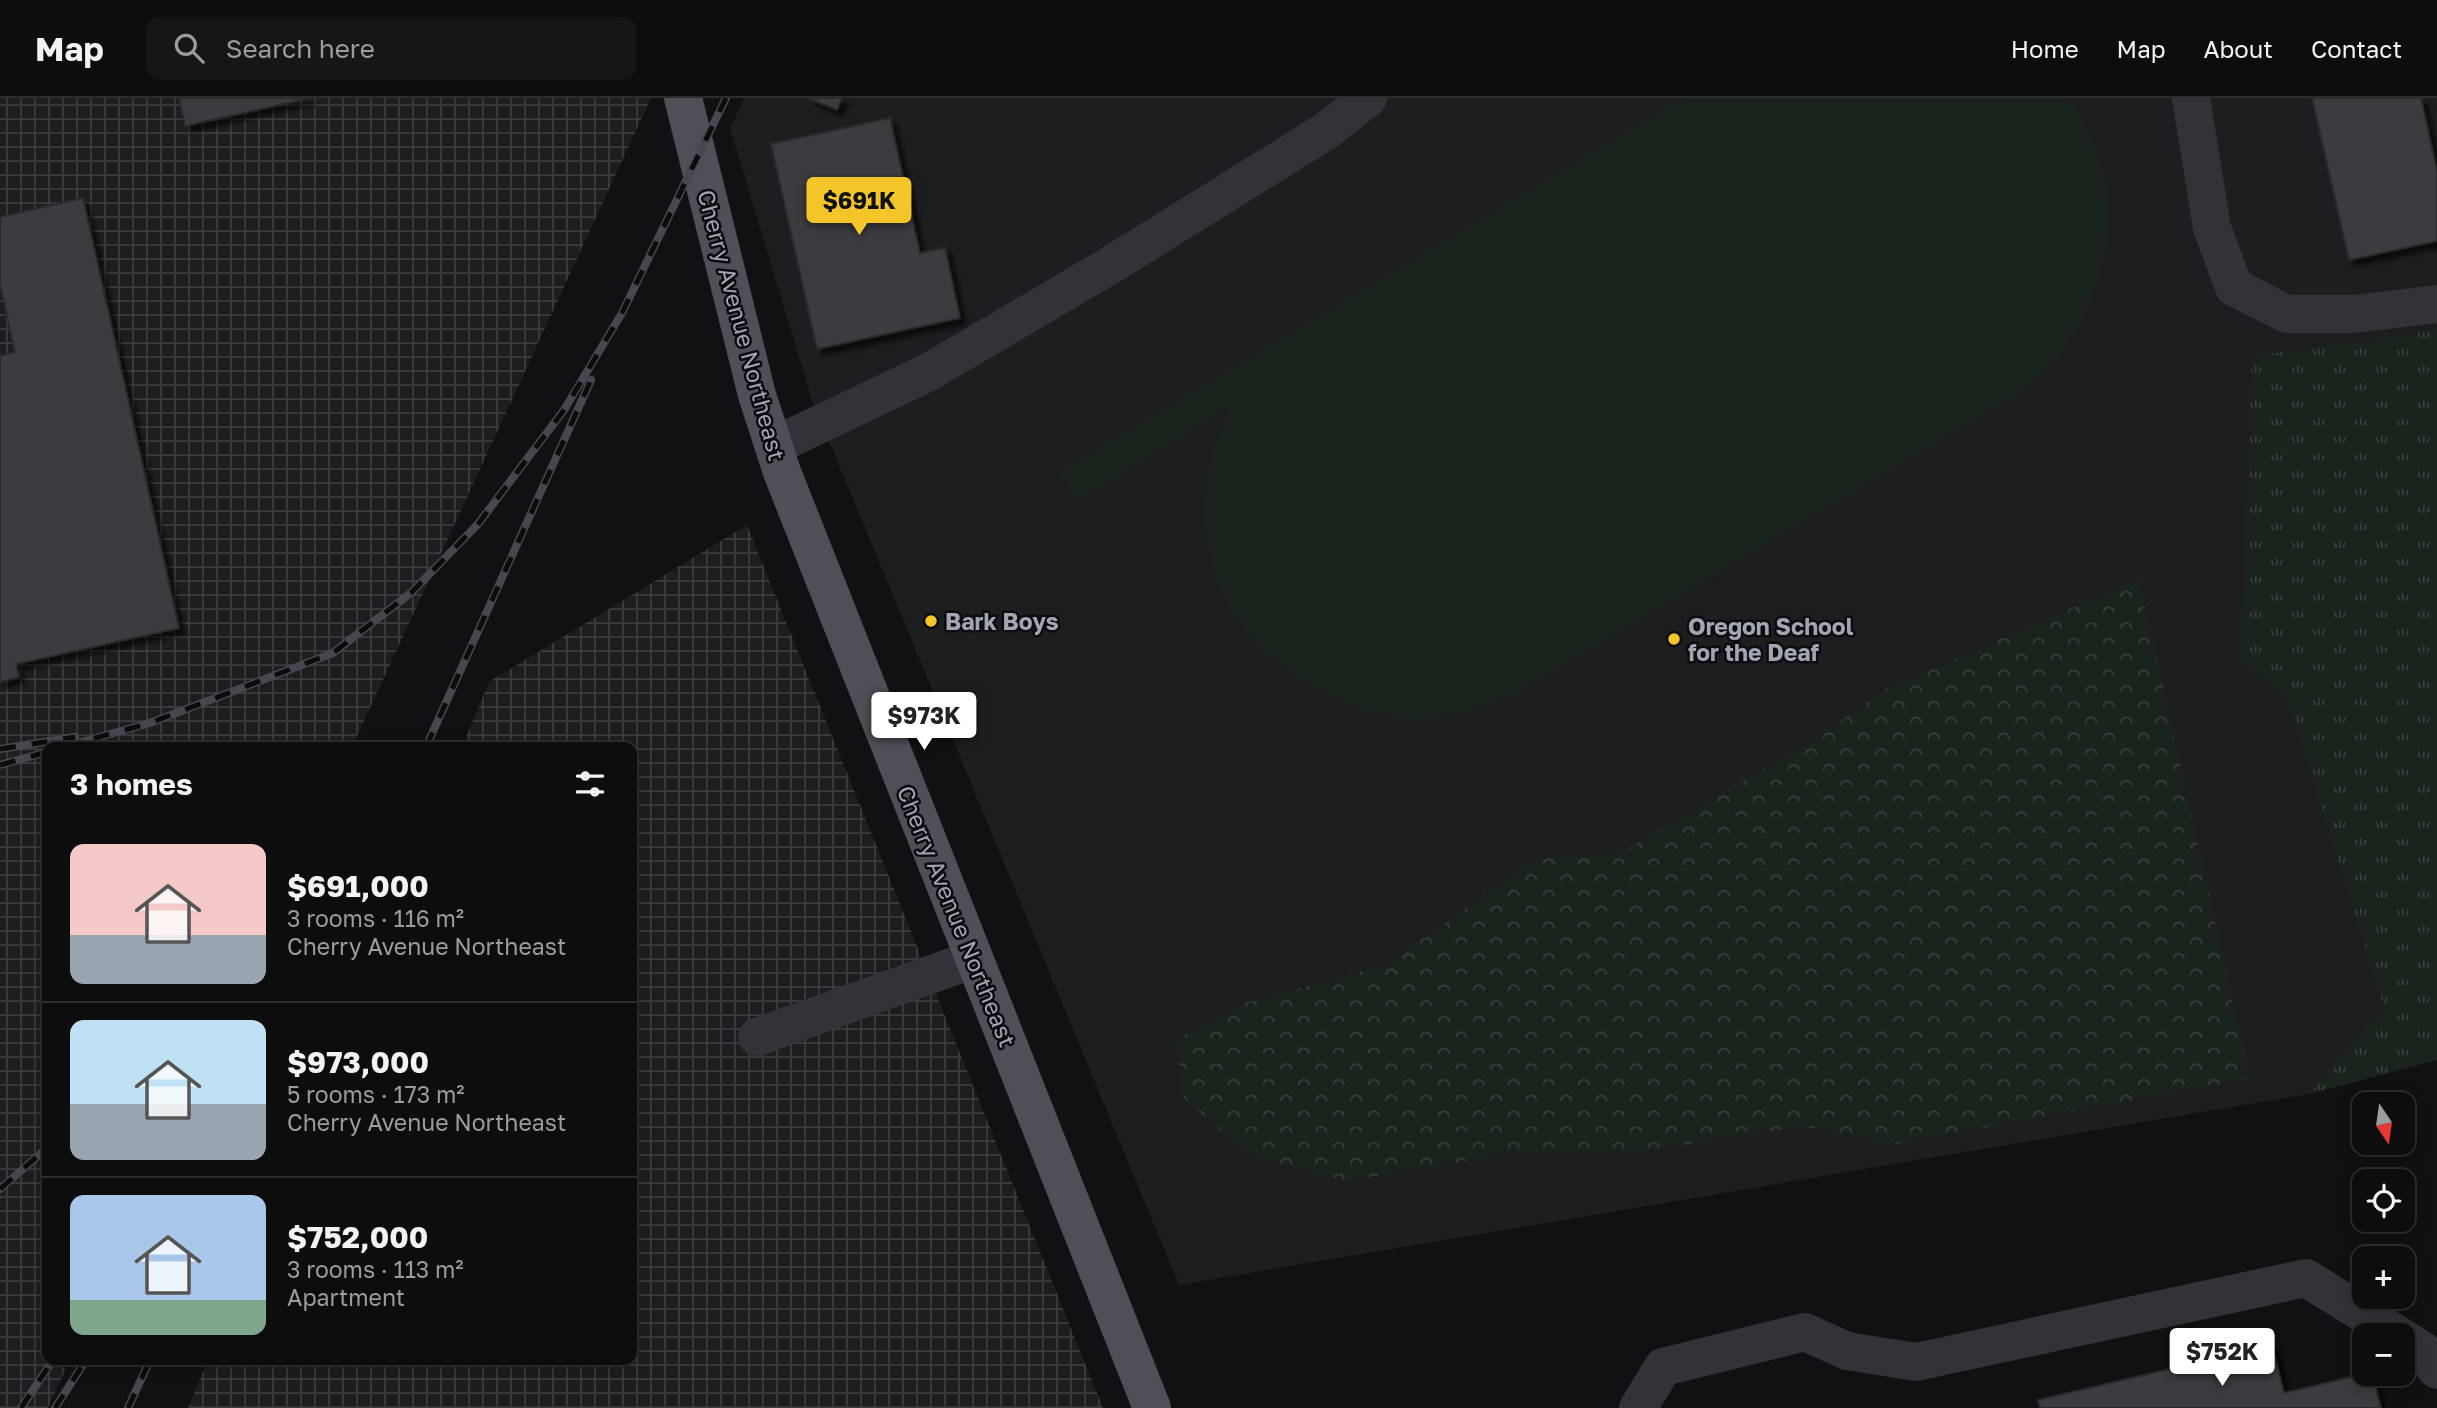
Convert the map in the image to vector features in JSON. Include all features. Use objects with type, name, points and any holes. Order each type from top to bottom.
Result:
[{"type":"main road","name":"Cherry Avenue Northeast","points":[[683,98],[757,395],[774,446],[836,612],[1152,1408]]},
{"type":"lane","points":[[774,446],[929,372],[1109,266],[1314,139],[1368,98]]},
{"type":"lane","points":[[2190,98],[2212,228],[2234,287],[2287,314],[2353,314],[2437,304]]},
{"type":"lane","points":[[757,1037],[974,959]]},
{"type":"lane","points":[[1638,1408],[1663,1367],[1805,1332],[1847,1351],[1916,1362],[2306,1278],[2379,1323]]},
{"type":"lane","points":[[2415,1345],[2423,1350],[2437,1370]]},
{"type":"shaded area","points":[[0,98],[651,98],[354,742],[42,742],[42,1365],[68,1365],[48,1408],[0,1408]]},
{"type":"shaded area","name":"Oregon School for the Deaf","points":[[744,98],[2437,98],[2437,1060],[2309,1094],[1179,1285],[812,400],[730,129]]},
{"type":"shaded area","points":[[747,525],[1103,1408],[188,1408],[206,1365],[637,1365],[637,742],[464,742],[489,682]]},
{"type":"green space","points":[[1681,98],[2070,98],[2082,117],[2096,151],[2105,178],[2109,205],[2104,255],[2097,281],[2088,306],[2063,350],[2049,368],[2016,396],[1516,694],[1479,709],[1441,717],[1392,717],[1328,695],[1300,680],[1275,661],[1235,615],[1221,588],[1211,558],[1206,526],[1210,466],[1230,407],[1080,501],[1058,472]]},
{"type":"green space","points":[[2437,330],[2437,1060],[2309,1094],[2384,1007],[2289,703],[2241,660],[2252,356]]},
{"type":"green space","points":[[2139,579],[2250,1079],[1891,1145],[1803,1126],[1645,1151],[1507,1154],[1346,1181],[1254,1158],[1184,1099],[1176,1040],[1246,1003],[1388,964],[1534,859],[1626,850],[1824,733],[1887,688]]},
{"type":"building","points":[[179,98],[310,98],[185,126]]},
{"type":"building","points":[[808,98],[842,98],[837,110]]},
{"type":"building","points":[[2312,98],[2421,98],[2437,171],[2437,241],[2349,260]]},
{"type":"building","points":[[890,118],[920,253],[945,248],[960,318],[817,349],[771,144]]},
{"type":"building","points":[[83,198],[179,628],[16,664],[19,677],[0,682],[0,356],[15,352],[0,284],[0,217]]},
{"type":"building","points":[[2272,1345],[2284,1393],[2352,1377],[2352,1386],[2375,1386],[2381,1408],[2040,1408],[2038,1400]]},
{"type":"railway","points":[[81,742],[150,723],[333,653],[412,592],[478,524],[564,410],[622,313],[726,98]]},
{"type":"railway","points":[[428,742],[591,380]]},
{"type":"railway","points":[[44,742],[75,737]]},
{"type":"railway","points":[[0,749],[42,742]]},
{"type":"railway","points":[[0,765],[42,753]]},
{"type":"railway","points":[[0,1189],[42,1152]]},
{"type":"railway","points":[[21,1408],[50,1365]]},
{"type":"railway","points":[[55,1408],[83,1365]]},
{"type":"railway","points":[[128,1408],[148,1365]]},
{"type":"place","name":"Bark Boys","points":[[931,621]]},
{"type":"place","name":"Oregon School for the Deaf","points":[[1674,639]]}]
